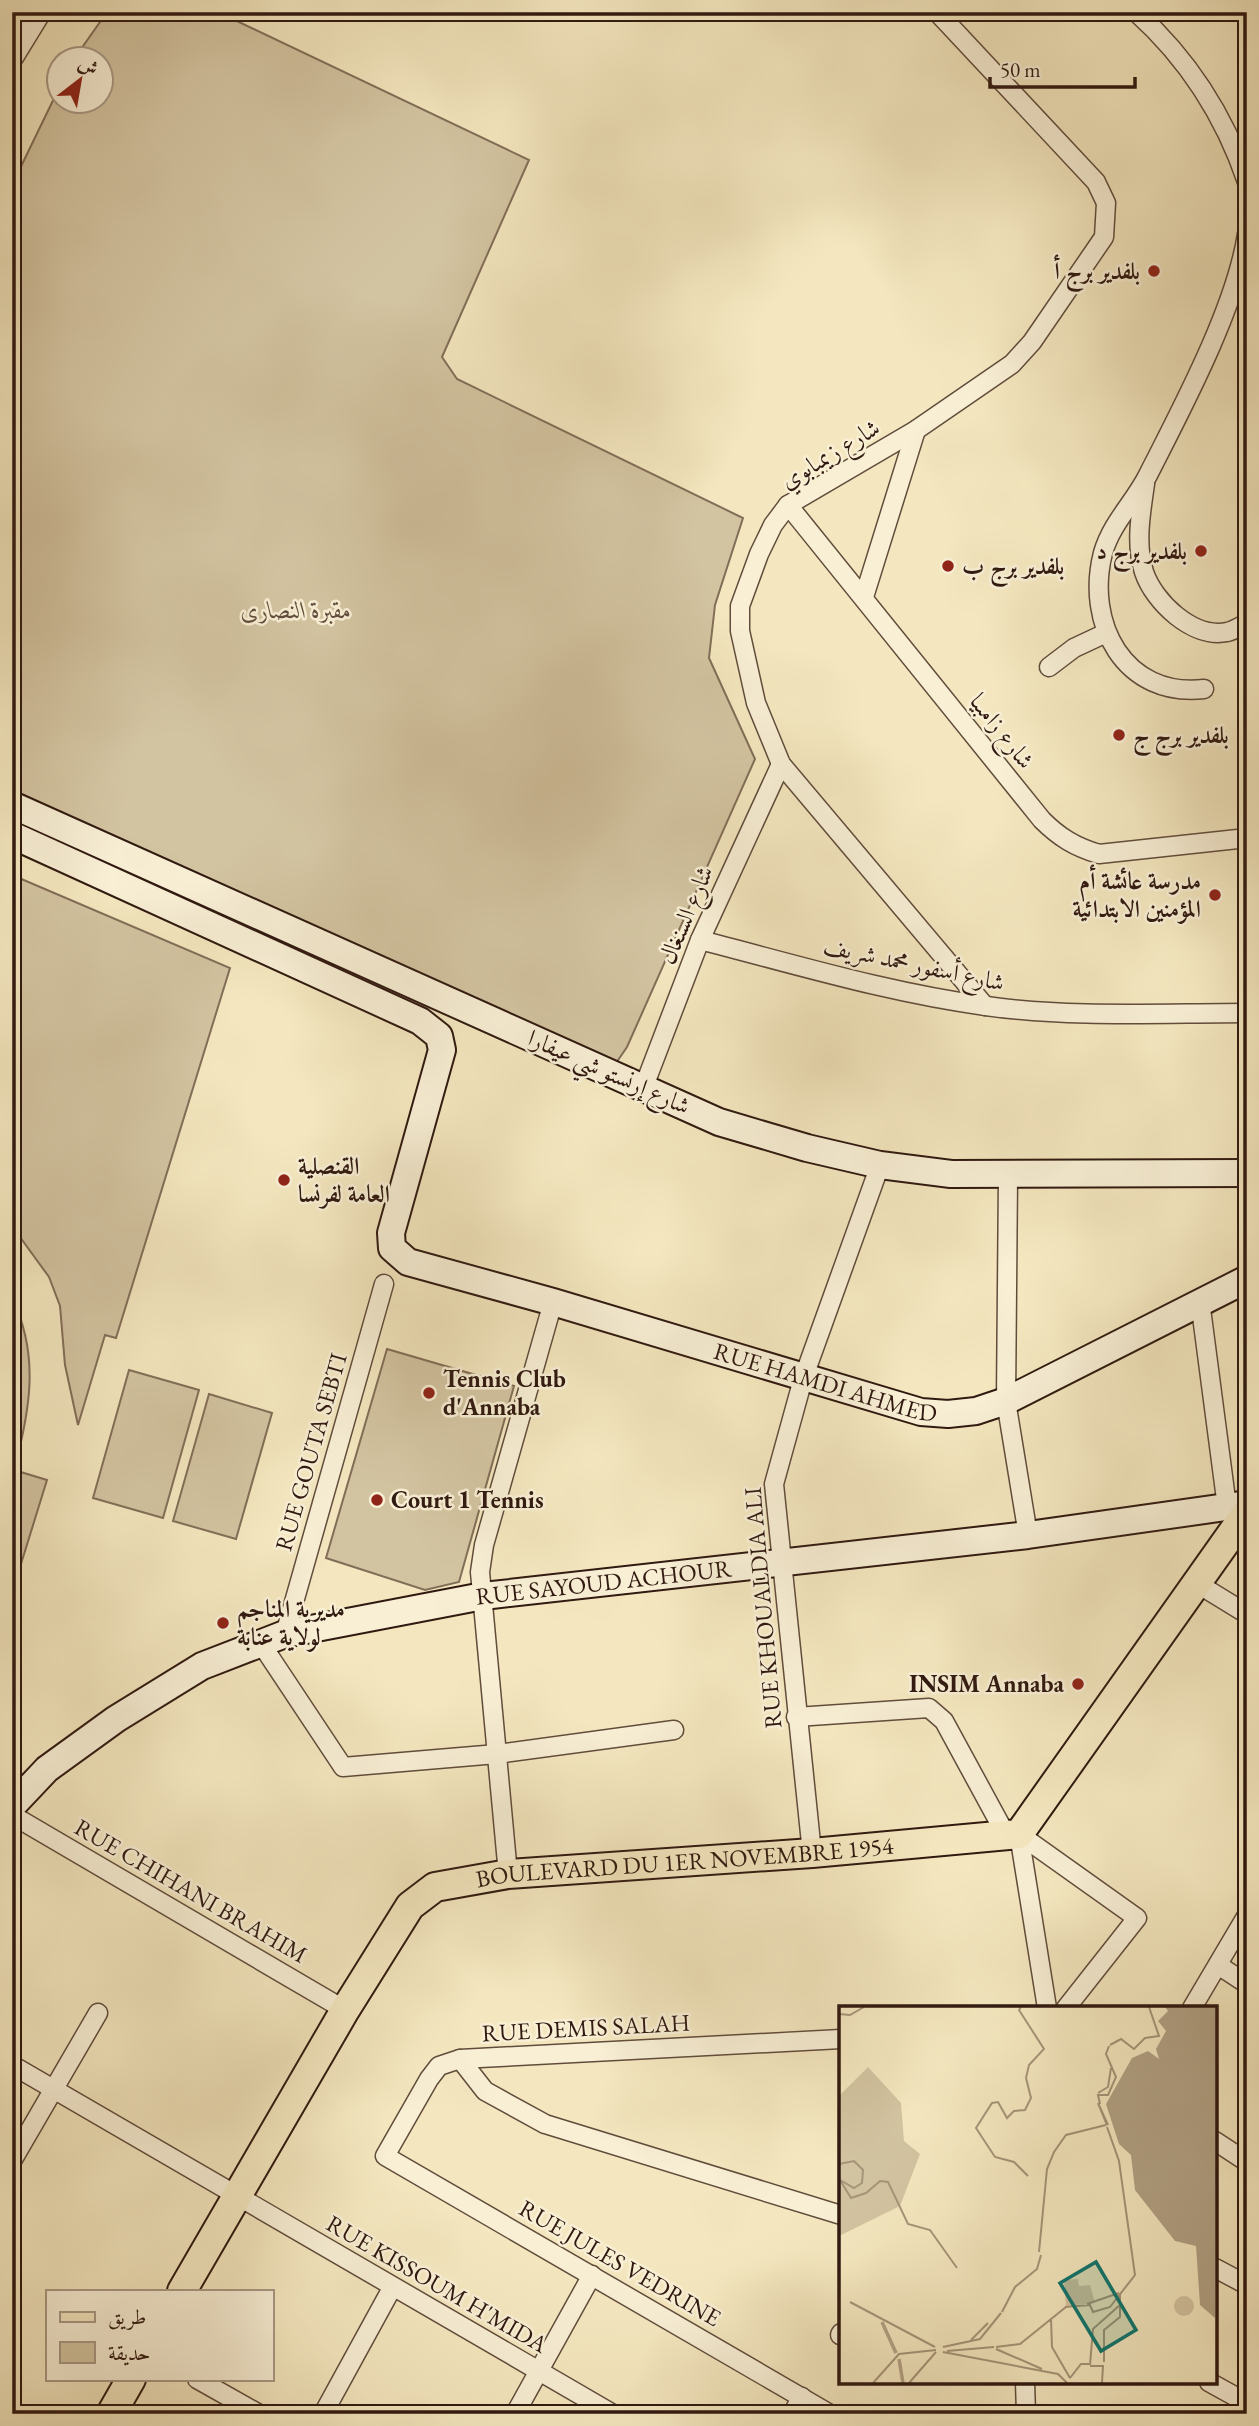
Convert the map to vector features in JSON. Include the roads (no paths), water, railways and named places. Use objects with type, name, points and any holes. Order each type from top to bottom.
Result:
[{"type":"main road","name":"شارع إرنستو شي عيفارا","points":[[12,805],[719,1122],[807,1148],[880,1165],[951,1174],[1008,1176],[1247,1173]]},
{"type":"main road","name":"RUE HAMDI AHMED","points":[[12,835],[420,1021],[434,1031],[442,1050],[391,1233],[392,1248],[408,1262],[553,1302],[803,1379],[921,1412],[948,1414],[976,1411],[1006,1401],[1247,1279]]},
{"type":"main road","name":"RUE SAYOUD ACHOUR","points":[[12,1806],[47,1769],[116,1719],[202,1666],[273,1638],[482,1596],[781,1564],[1240,1508]]},
{"type":"main road","points":[[1013,1835],[1198,1584],[1240,1508]]},
{"type":"main road","name":"BOULEVARD DU 1ER NOVEMBRE 1954","points":[[182,2290],[345,2010],[410,1906],[435,1887],[508,1874],[812,1853],[1013,1835]]},
{"type":"main road","points":[[111,2414],[130,2380]]},
{"type":"street","points":[[12,56],[39,12]]},
{"type":"street","name":"شارع زيمبابوي","points":[[937,12],[1096,182],[1105,203],[1107,220],[1104,237],[1032,342],[1012,364],[916,430],[788,505],[773,525],[748,582],[740,606],[740,631],[756,703],[781,764],[985,1006]]},
{"type":"street","name":"شارع زيمبابوي","points":[[950,12],[962,39]]},
{"type":"street","points":[[1136,12],[1163,37],[1189,69],[1233,148],[1247,182]]},
{"type":"street","points":[[1204,689],[1186,691],[1166,687],[1139,673],[1119,656],[1106,633],[1098,599],[1103,554],[1113,525],[1147,478],[1224,312],[1244,255],[1247,234]]},
{"type":"street","points":[[864,597],[916,430]]},
{"type":"street","points":[[1147,478],[1139,540],[1144,572],[1155,592],[1175,615],[1200,630],[1227,633],[1247,623]]},
{"type":"street","name":"شارع زامبيا","points":[[788,505],[1033,809],[1058,836],[1077,847],[1099,854],[1247,838]]},
{"type":"street","points":[[1049,667],[1074,648],[1106,633]]},
{"type":"street","name":"شارع السنغال","points":[[643,1089],[700,940],[781,764]]},
{"type":"street","name":"شارع أسفور محمد شريف","points":[[700,940],[918,995],[985,1006],[1039,1012],[1247,1013]]},
{"type":"street","name":"RUE KHOUALDIA ALI","points":[[812,1853],[774,1484],[803,1379],[880,1165]]},
{"type":"street","points":[[1008,1176],[1006,1401],[1028,1535]]},
{"type":"street","name":"RUE GOUTA SEBTI","points":[[273,1638],[384,1284]]},
{"type":"street","points":[[1200,1301],[1240,1508]]},
{"type":"street","points":[[508,1874],[480,1572],[484,1545],[553,1302]]},
{"type":"street","points":[[1198,1584],[1247,1614]]},
{"type":"street","points":[[273,1638],[342,1767],[497,1754],[674,1730]]},
{"type":"street","points":[[796,1717],[929,1708],[944,1721],[1013,1835],[1047,2006]]},
{"type":"street","name":"RUE CHIHANI BRAHIM","points":[[12,1815],[345,2010]]},
{"type":"street","points":[[1013,1835],[1137,1918],[1068,2006]]},
{"type":"street","points":[[1193,2006],[1247,1915]]},
{"type":"street","points":[[1218,1965],[1247,1984]]},
{"type":"street","points":[[12,2161],[98,2012]]},
{"type":"street","name":"RUE DEMIS SALAH","points":[[385,2156],[439,2066],[460,2059],[839,2039]]},
{"type":"street","points":[[460,2059],[485,2091],[545,2124],[839,2214]]},
{"type":"street","name":"RUE KISSOUM H'MIDA","points":[[12,2064],[612,2414]]},
{"type":"street","points":[[1217,2142],[1247,2162]]},
{"type":"street","name":"RUE JULES VEDRINE","points":[[385,2156],[830,2414]]},
{"type":"street","points":[[1217,2269],[1247,2285]]},
{"type":"street","points":[[515,2414],[592,2275]]},
{"type":"street","points":[[323,2414],[392,2288]]},
{"type":"street","points":[[199,2380],[259,2414]]},
{"type":"street","points":[[1025,2384],[1027,2414]]},
{"type":"street","points":[[1213,2384],[1247,2403]]},
{"type":"street","points":[[792,2414],[802,2397]]},
{"type":"place","name":"بلفدير برج أ","points":[[1154,271]]},
{"type":"place","name":"بلفدير برج د","points":[[1201,551]]},
{"type":"place","name":"بلفدير برج ب","points":[[948,566]]},
{"type":"place","name":"بلفدير برج ج","points":[[1119,735]]},
{"type":"place","name":"مدرسة عائشة أم المؤمنين الابتدائية","points":[[1215,895]]},
{"type":"place","name":"القنصلية العامة لفرنسا","points":[[284,1180]]},
{"type":"place","name":"Tennis Club d'Annaba","points":[[429,1393]]},
{"type":"place","name":"Court 1 Tennis","points":[[377,1500]]},
{"type":"place","name":"مديرية المناجم لولاية عنابة","points":[[223,1623]]},
{"type":"place","name":"INSIM Annaba","points":[[1078,1684]]},
{"type":"park label","name":"مقبرة النصارى","points":[[296,610]]}]
